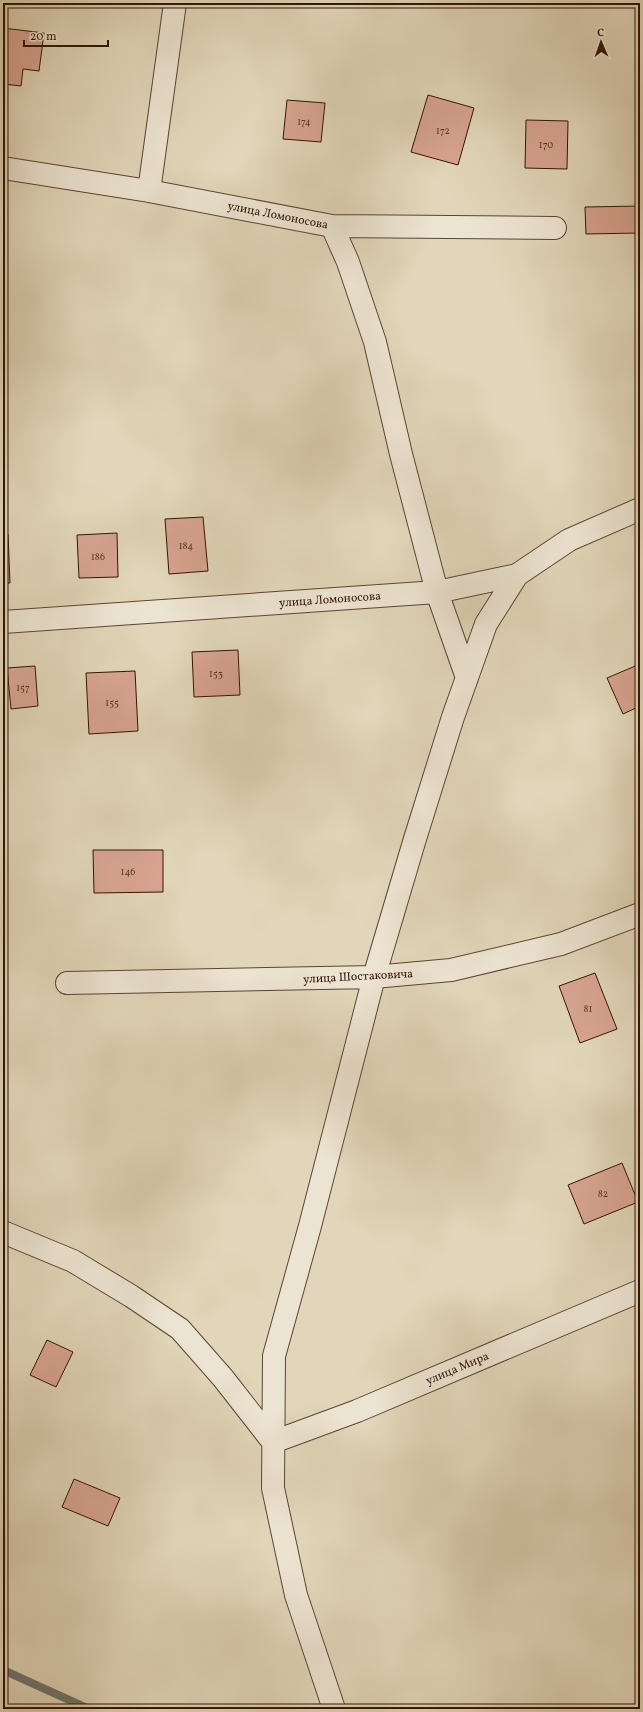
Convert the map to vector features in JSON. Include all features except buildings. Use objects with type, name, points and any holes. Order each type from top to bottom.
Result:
[{"type":"street","points":[[149,191],[175,3]]},
{"type":"street","name":"улица Ломоносова","points":[[3,168],[149,191],[332,226],[555,228]]},
{"type":"street","points":[[332,226],[348,262],[375,342],[401,454],[437,592],[467,678]]},
{"type":"street","name":"улица Ломоносова","points":[[3,622],[437,592],[517,575],[568,540],[640,510]]},
{"type":"street","points":[[334,1709],[296,1595],[273,1488],[274,1356],[310,1226],[374,977],[414,842],[453,717],[486,624],[517,575]]},
{"type":"street","name":"улица Шостаковича","points":[[67,982],[374,977],[458,968],[561,944],[640,914]]},
{"type":"street","points":[[3,1232],[73,1261],[180,1328],[223,1378],[273,1442]]},
{"type":"street","name":"улица Мира","points":[[273,1442],[357,1411],[640,1290]]},
{"type":"waterway","points":[[3,1670],[89,1709]]}]
